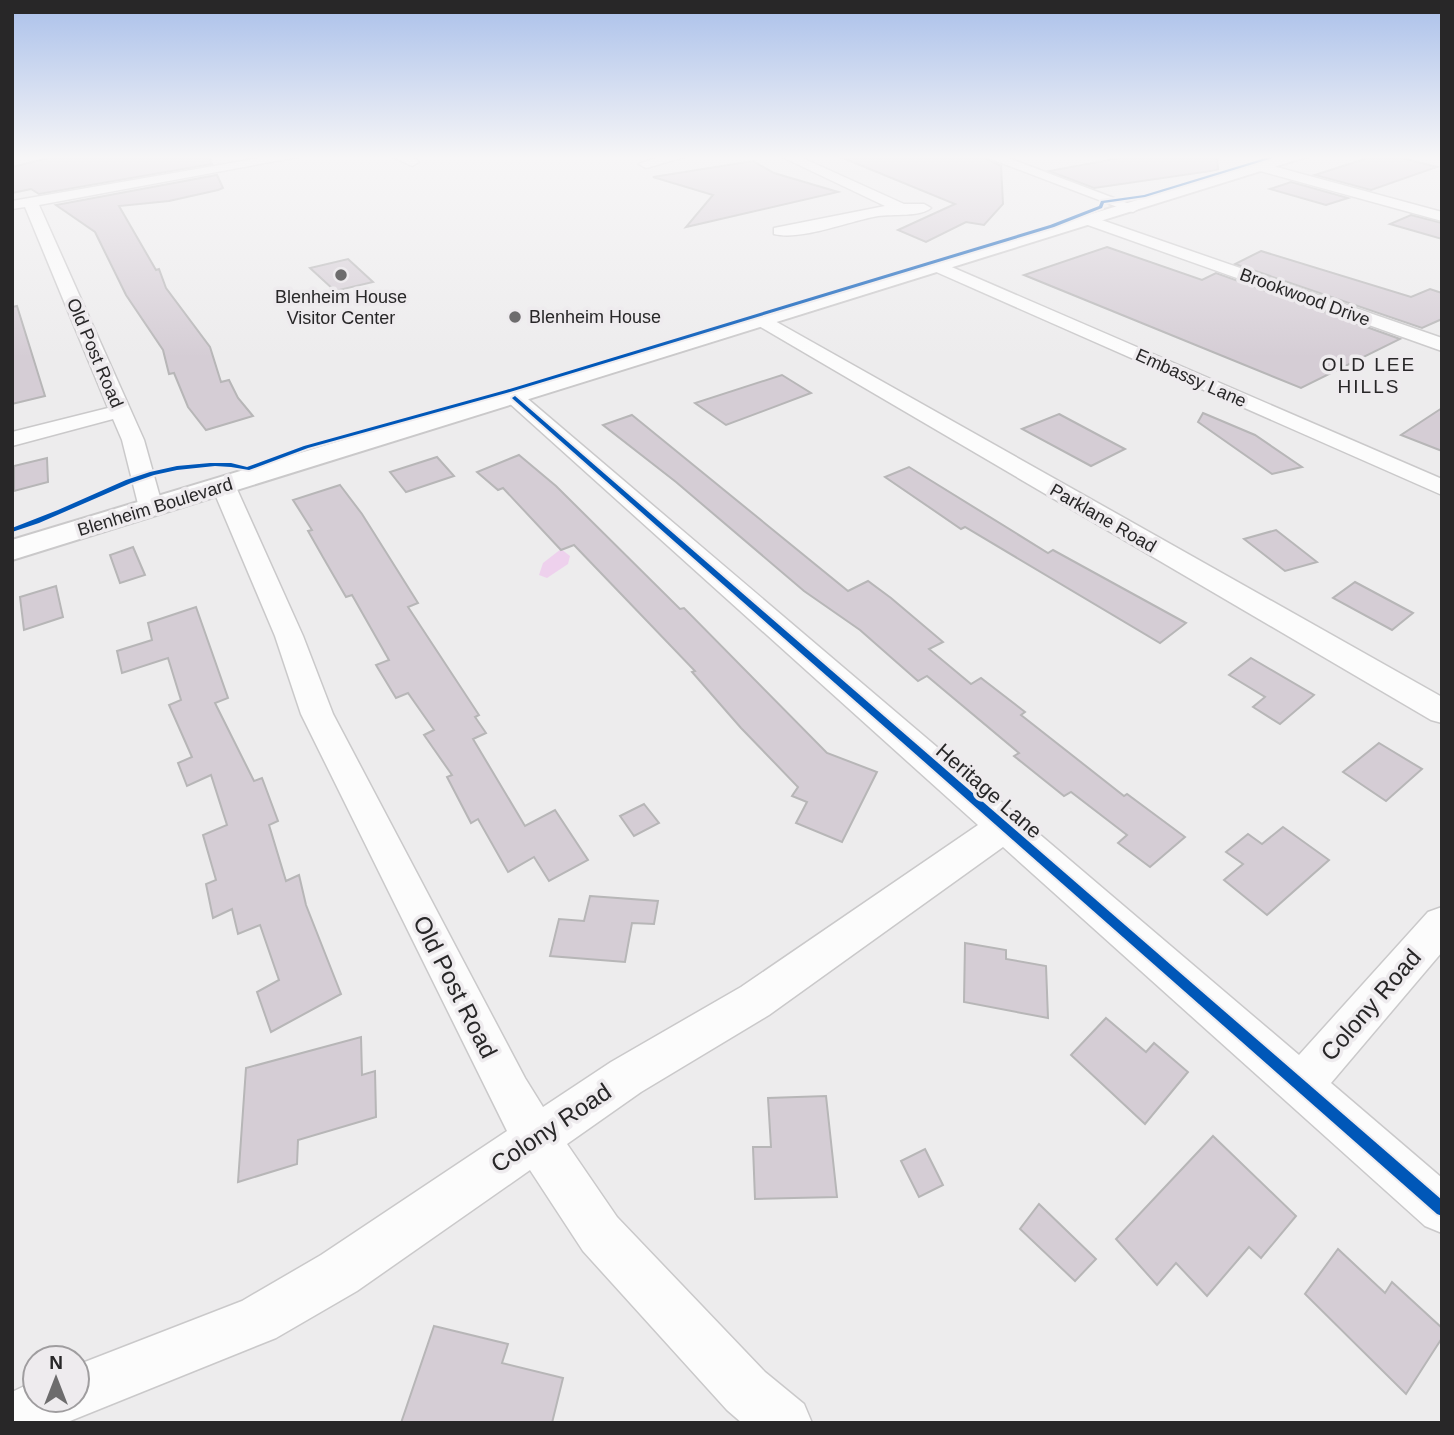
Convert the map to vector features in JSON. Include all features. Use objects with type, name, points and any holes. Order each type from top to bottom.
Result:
[{"type":"main road","name":"Blenheim Boulevard","points":[[12,550],[1084,223]]},
{"type":"street","name":"Old Post Road","points":[[30,223],[133,440],[151,508]]},
{"type":"street","points":[[779,231],[818,228],[837,223]]},
{"type":"street","name":"Brookwood Drive","points":[[1096,223],[1442,345]]},
{"type":"street","name":"Embassy Lane","points":[[940,267],[1442,488]]},
{"type":"street","name":"Parklane Road","points":[[765,322],[1442,712]]},
{"type":"street","name":"Heritage Lane","points":[[515,398],[1442,1209]]},
{"type":"street","points":[[12,439],[120,411]]},
{"type":"street","name":"Old Post Road","points":[[224,486],[289,636],[317,714],[509,1094],[577,1203],[600,1234],[746,1391],[785,1423]]},
{"type":"street","name":"Colony Road","points":[[91,1386],[258,1320],[339,1272],[626,1077],[755,1001],[1003,827]]},
{"type":"street","name":"Colony Road","points":[[1301,1086],[1370,1003],[1442,924]]},
{"type":"shaded area","points":[[561,549],[570,556],[568,564],[547,578],[539,575],[543,563]]},
{"type":"building","points":[[82,223],[129,223],[156,270],[159,269],[166,288],[210,347],[221,382],[229,380],[238,398],[253,416],[206,430],[188,407],[174,373],[169,374],[163,350],[126,295],[95,232]]},
{"type":"building","points":[[913,223],[964,223],[926,242],[898,230]]},
{"type":"building","points":[[1442,223],[1442,239],[1390,224]]},
{"type":"building","points":[[1107,247],[1202,280],[1216,273],[1400,339],[1301,388],[1024,275]]},
{"type":"building","points":[[1261,251],[1411,297],[1430,289],[1442,293],[1442,319],[1422,328],[1235,264]]},
{"type":"building","name":"Blenheim House Visitor Center","points":[[348,259],[373,282],[335,291],[310,268]]},
{"type":"building","points":[[17,306],[45,396],[12,404],[12,307]]},
{"type":"building","points":[[782,375],[811,393],[726,425],[695,403]]},
{"type":"building","points":[[1442,408],[1442,451],[1401,435]]},
{"type":"building","points":[[1203,413],[1255,435],[1302,467],[1272,474],[1198,422]]},
{"type":"building","points":[[1059,414],[1125,449],[1091,466],[1022,429]]},
{"type":"building","points":[[632,415],[848,591],[868,581],[891,598],[943,642],[929,649],[971,684],[981,678],[1025,712],[1021,715],[1124,796],[1127,794],[1185,837],[1150,867],[1118,843],[1127,835],[1071,792],[1064,796],[1014,756],[1019,753],[927,676],[918,681],[860,630],[804,591],[676,482],[603,425]]},
{"type":"building","points":[[519,455],[556,486],[680,609],[684,608],[827,753],[877,772],[842,842],[796,823],[807,802],[792,796],[798,787],[741,728],[692,672],[695,671],[574,545],[561,550],[503,488],[498,490],[477,472]]},
{"type":"building","points":[[437,457],[454,476],[406,492],[390,472]]},
{"type":"building","points":[[47,458],[48,482],[14,491],[14,466]]},
{"type":"building","points":[[909,467],[1048,553],[1053,550],[1186,623],[1160,643],[965,527],[961,529],[885,477]]},
{"type":"building","points":[[340,485],[362,514],[418,603],[408,607],[479,715],[475,717],[486,733],[473,739],[525,826],[555,810],[588,860],[549,881],[534,857],[508,872],[478,819],[471,823],[447,777],[452,775],[424,735],[434,730],[408,693],[396,698],[376,665],[389,660],[352,595],[346,597],[308,531],[312,530],[293,500]]},
{"type":"building","points":[[1276,530],[1317,562],[1285,571],[1244,539]]},
{"type":"building","points":[[133,547],[145,575],[120,583],[110,555]]},
{"type":"building","points":[[1355,582],[1413,613],[1392,630],[1333,598]]},
{"type":"building","points":[[56,586],[63,617],[24,630],[20,597]]},
{"type":"building","points":[[196,607],[228,698],[215,703],[254,781],[262,778],[278,821],[269,825],[286,881],[299,875],[306,905],[341,994],[271,1032],[257,992],[279,980],[260,925],[238,934],[232,909],[213,918],[206,884],[216,880],[203,835],[227,825],[211,775],[187,786],[178,763],[192,757],[169,705],[181,700],[168,658],[122,673],[117,651],[152,640],[148,623]]},
{"type":"building","points":[[1251,658],[1314,695],[1280,724],[1253,707],[1265,697],[1229,675]]},
{"type":"building","points":[[1379,743],[1422,769],[1386,801],[1343,772]]},
{"type":"building","points":[[644,804],[659,823],[634,836],[620,816]]},
{"type":"building","points":[[1283,827],[1329,860],[1267,915],[1224,880],[1243,864],[1226,852],[1248,834],[1262,844]]},
{"type":"building","points":[[590,896],[658,901],[654,924],[632,923],[625,962],[550,956],[559,919],[584,921]]},
{"type":"building","points":[[965,943],[1006,950],[1006,959],[1046,966],[1048,1018],[964,1002]]},
{"type":"building","points":[[1106,1018],[1146,1052],[1154,1043],[1188,1072],[1145,1124],[1071,1055]]},
{"type":"building","points":[[361,1037],[362,1075],[375,1071],[376,1117],[298,1140],[297,1164],[238,1182],[246,1068]]},
{"type":"building","points":[[826,1096],[837,1197],[755,1199],[753,1147],[771,1147],[768,1098]]},
{"type":"building","points":[[1213,1136],[1296,1216],[1261,1258],[1249,1247],[1207,1296],[1176,1263],[1157,1285],[1116,1239]]},
{"type":"building","points":[[925,1149],[943,1185],[919,1197],[901,1161]]},
{"type":"building","points":[[1039,1204],[1096,1259],[1075,1281],[1020,1229]]},
{"type":"building","points":[[1338,1249],[1385,1293],[1392,1282],[1442,1328],[1442,1338],[1406,1394],[1305,1294]]},
{"type":"building","points":[[434,1326],[508,1344],[502,1363],[563,1378],[552,1423],[401,1423]]},
{"type":"cycle path","points":[[12,530],[152,474],[215,464],[247,469],[306,447],[508,391],[1060,223]]},
{"type":"cycle path","points":[[515,398],[1442,1209]]},
{"type":"place","name":"Blenheim House Visitor Center","points":[[341,275]]},
{"type":"place","name":"Blenheim House","points":[[515,317]]},
{"type":"district","name":"OLD LEE HILLS","points":[[1369,375]]}]
